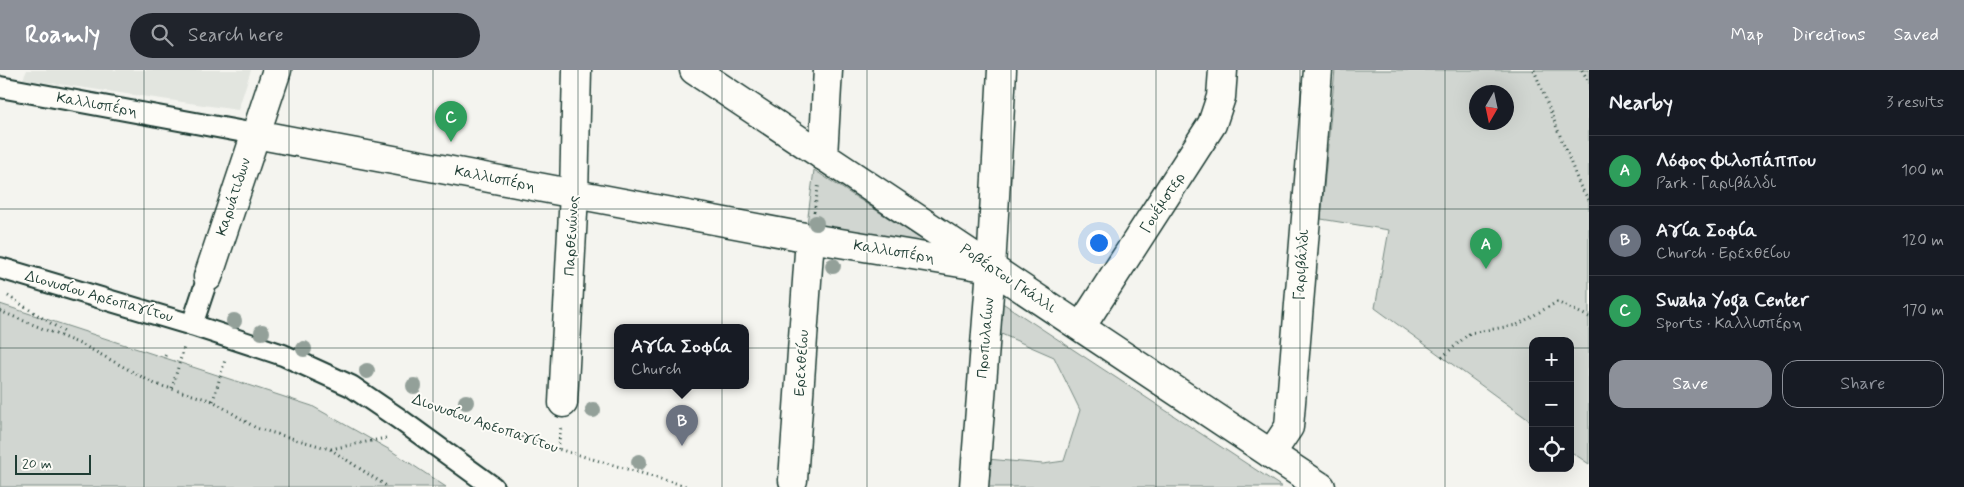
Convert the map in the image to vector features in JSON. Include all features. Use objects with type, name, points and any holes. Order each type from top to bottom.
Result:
[{"type":"street","name":"Καρυάτιδων","points":[[192,325],[277,70]]},
{"type":"street","name":"Παρθενώνος","points":[[562,411],[574,194],[577,70]]},
{"type":"street","name":"Ροβέρτου Γκάλλι","points":[[694,70],[1322,487]]},
{"type":"street","points":[[823,156],[828,70]]},
{"type":"street","name":"Προπυλαίων","points":[[974,487],[991,268],[1002,70]]},
{"type":"street","name":"Γουέμστερ","points":[[1081,327],[1212,124],[1221,97],[1223,70]]},
{"type":"street","name":"Γαριβάλδι","points":[[1271,454],[1289,427],[1318,70]]},
{"type":"street","name":"Καλλισπέρη","points":[[0,87],[810,238],[991,268]]},
{"type":"street","name":"Ερεχθείου","points":[[793,483],[810,238]]},
{"type":"street","name":"Διονυσίου Αρεοπαγίτου","points":[[0,268],[192,325],[283,355],[342,382],[494,487]]},
{"type":"path","points":[[1541,70],[1536,72],[1580,186],[1589,200]]},
{"type":"path","points":[[1582,70],[1589,82]]},
{"type":"path","points":[[1585,76],[1589,72]]},
{"type":"path","points":[[810,238],[823,156]]},
{"type":"path","points":[[3,293],[66,333]]},
{"type":"path","points":[[1442,357],[1470,334],[1517,325],[1557,302],[1589,317]]},
{"type":"path","points":[[0,311],[85,346],[155,384],[213,400],[256,428],[330,450],[388,487]]},
{"type":"path","points":[[172,388],[183,350]]},
{"type":"path","points":[[213,400],[223,367]]},
{"type":"path","name":"Διονυσίου Αρεοπαγίτου","points":[[410,398],[558,449],[689,487]]},
{"type":"path","points":[[558,449],[562,411]]},
{"type":"path","points":[[330,450],[417,432]]},
{"type":"shaded area","points":[[27,70],[251,70],[238,110],[23,79]]},
{"type":"shaded area","points":[[1335,70],[1589,70],[1589,464],[1574,454],[1574,337],[1529,337],[1529,420],[1375,308],[1389,230],[1321,219]]},
{"type":"shaded area","points":[[814,170],[944,254],[807,224]]},
{"type":"shaded area","points":[[1001,302],[1282,487],[985,487],[987,459],[1043,464],[1064,461],[1080,410],[1054,357],[999,333]]},
{"type":"shaded area","points":[[0,304],[312,406],[390,450],[446,487],[0,487]]},
{"type":"place","name":"Swaha Yoga Center","points":[[451,142]]},
{"type":"place","name":"Λόφος Φιλοπάππου","points":[[1486,269]]},
{"type":"place","name":"Αγία Σοφία","points":[[682,446]]}]
